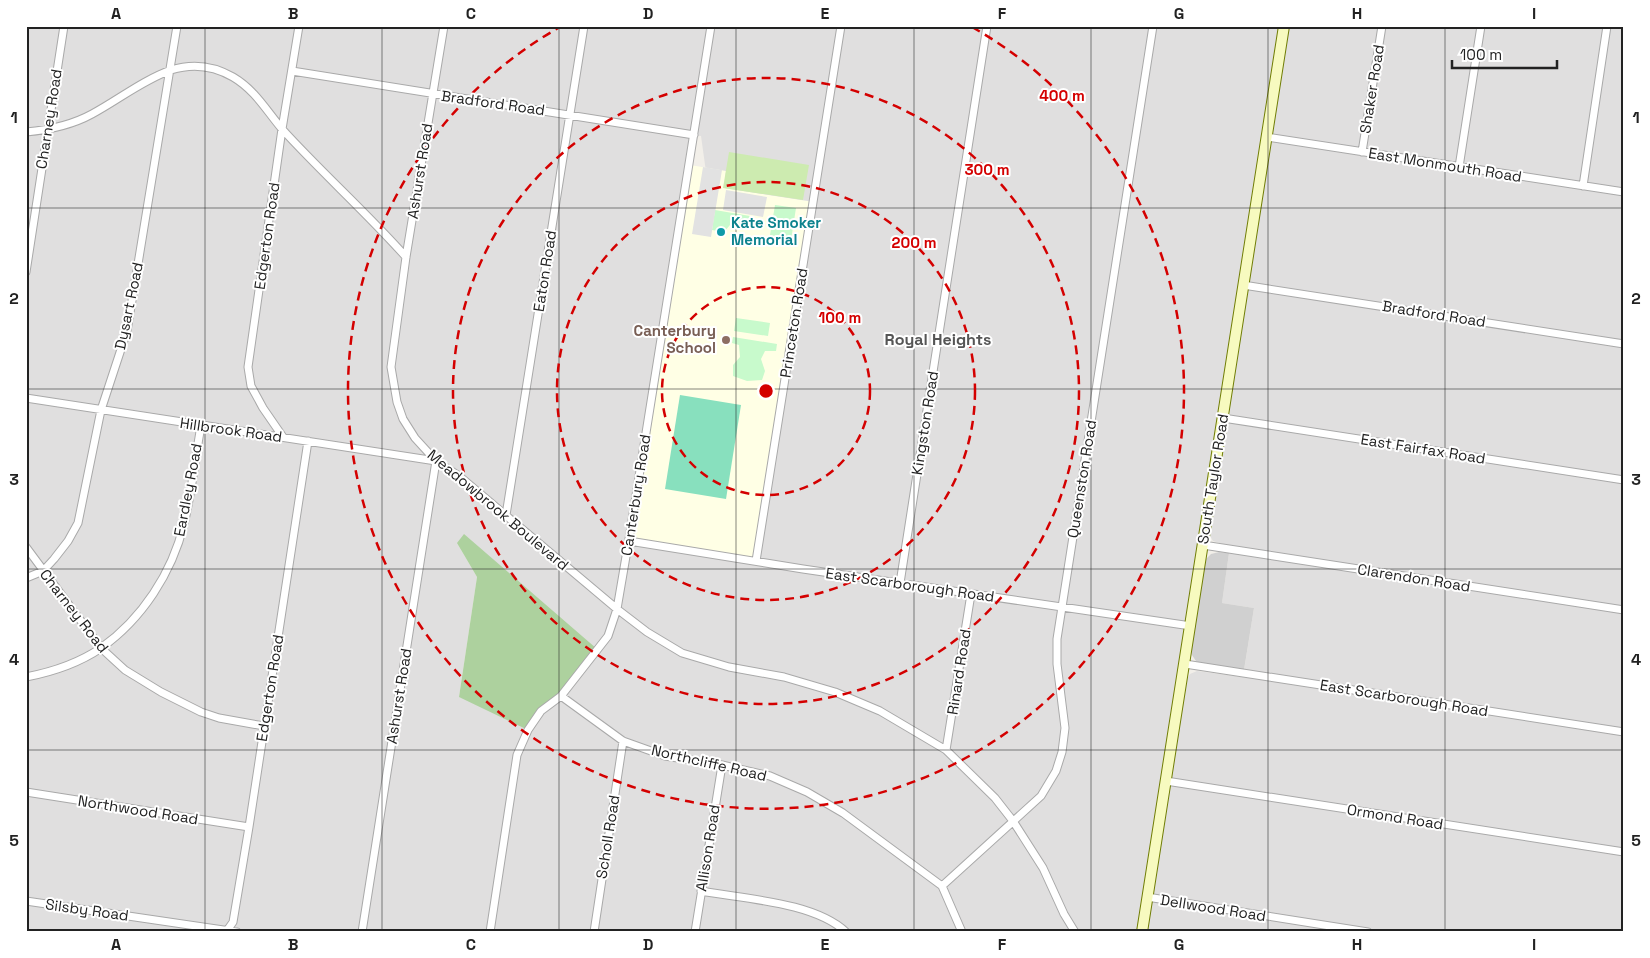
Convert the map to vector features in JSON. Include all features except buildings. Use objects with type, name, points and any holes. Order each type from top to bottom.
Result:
[{"type":"main road","name":"South Taylor Road","points":[[1142,932],[1284,26]]},
{"type":"street","name":"Charney Road","points":[[26,272],[64,26]]},
{"type":"street","name":"Dysart Road","points":[[43,571],[65,546],[78,523],[101,410],[128,331],[177,26]]},
{"type":"street","name":"Edgerton Road","points":[[283,437],[263,408],[251,386],[248,367],[298,26]]},
{"type":"street","name":"Ashurst Road","points":[[406,257],[444,26]]},
{"type":"street","name":"Eaton Road","points":[[506,515],[584,26]]},
{"type":"street","name":"Canterbury Road","points":[[490,932],[518,755],[528,730],[541,711],[561,696],[608,636],[617,609],[711,26]]},
{"type":"street","name":"Princeton Road","points":[[756,561],[841,26]]},
{"type":"street","name":"Kingston Road","points":[[900,583],[987,26]]},
{"type":"street","name":"Queenston Road","points":[[942,886],[1041,796],[1056,771],[1062,752],[1065,728],[1057,664],[1057,639],[1152,26]]},
{"type":"street","name":"Shaker Road","points":[[1362,152],[1382,26]]},
{"type":"street","points":[[1459,167],[1481,26]]},
{"type":"street","points":[[1583,186],[1607,26]]},
{"type":"street","points":[[26,132],[75,122],[92,115],[154,77],[170,70],[180,67],[211,67],[231,76],[252,91],[282,129],[406,257]]},
{"type":"street","name":"Bradford Road","points":[[292,71],[694,135]]},
{"type":"street","name":"East Monmouth Road","points":[[1267,137],[1624,192]]},
{"type":"street","name":"Meadowbrook Boulevard","points":[[406,257],[392,349],[391,376],[403,419],[415,438],[436,461],[459,476],[617,609],[647,632],[682,653],[729,666],[784,677],[835,692],[880,711],[946,750],[995,798],[1013,821],[1043,868],[1064,914],[1075,932]]},
{"type":"street","name":"Bradford Road","points":[[1243,285],[1624,344]]},
{"type":"street","name":"Hillbrook Road","points":[[26,398],[436,461]]},
{"type":"street","name":"East Fairfax Road","points":[[1223,418],[1624,480]]},
{"type":"street","name":"Eardley Road","points":[[26,677],[53,670],[101,648],[135,617],[157,590],[172,559],[184,524],[201,426]]},
{"type":"street","name":"Edgerton Road","points":[[227,931],[233,922],[249,827],[308,441]]},
{"type":"street","name":"Ashurst Road","points":[[362,932],[436,461]]},
{"type":"street","name":"East Scarborough Road","points":[[629,541],[1191,626]]},
{"type":"street","name":"Clarendon Road","points":[[1203,545],[1624,610]]},
{"type":"street","name":"Charney Road","points":[[26,547],[101,648],[136,678],[184,704],[219,718],[264,726]]},
{"type":"street","points":[[26,578],[43,571]]},
{"type":"street","name":"Rinard Road","points":[[946,750],[971,594]]},
{"type":"street","name":"East Scarborough Road","points":[[1185,664],[1624,732]]},
{"type":"street","name":"Northcliffe Road","points":[[561,696],[623,741],[673,758],[722,765],[770,776],[807,792],[843,813],[942,886]]},
{"type":"street","name":"Scholl Road","points":[[594,932],[623,741]]},
{"type":"street","name":"Allison Road","points":[[695,932],[722,765]]},
{"type":"street","name":"Ormond Road","points":[[1166,781],[1624,852]]},
{"type":"street","name":"Northwood Road","points":[[26,792],[249,827]]},
{"type":"street","points":[[942,886],[962,932]]},
{"type":"street","points":[[701,891],[798,907],[824,918],[846,932]]},
{"type":"street","name":"Dellwood Road","points":[[1148,897],[1368,932]]},
{"type":"street","name":"Silsby Road","points":[[26,901],[237,932]]},
{"type":"shaded area","points":[[26,26],[1280,26],[1138,932],[26,932]],"holes":[[[690,129],[694,135],[701,136],[761,566],[629,541],[658,364]],[[457,543],[561,696],[541,711],[459,697],[477,577]]]},
{"type":"shaded area","points":[[1288,26],[1624,26],[1624,932],[1147,932],[1187,679],[1190,674],[1197,671],[1243,677],[1254,608],[1222,603],[1230,546],[1213,541],[1209,534]]},
{"type":"shaded area","name":"Canterbury School","points":[[690,165],[726,171],[724,188],[814,202],[756,561],[629,541]]},
{"type":"shaded area","points":[[703,167],[722,170],[711,237],[692,234]]},
{"type":"shaded area","points":[[726,190],[767,197],[763,217],[723,210]]},
{"type":"shaded area","points":[[1219,552],[1229,553],[1222,603],[1254,608],[1244,670],[1202,664],[1196,661],[1192,655],[1191,650],[1205,560],[1211,554]]},
{"type":"green space","points":[[729,152],[809,165],[803,200],[723,188]]},
{"type":"green space","points":[[775,205],[796,208],[791,240],[770,235]]},
{"type":"green space","points":[[715,210],[750,216],[749,223],[743,227],[730,225],[724,232],[712,230]]},
{"type":"green space","points":[[736,318],[770,323],[768,336],[734,331]]},
{"type":"green space","points":[[733,337],[777,344],[776,351],[765,351],[761,359],[765,371],[762,380],[747,381],[733,376],[733,365],[740,357],[739,345],[732,343]]},
{"type":"green space","points":[[680,395],[741,405],[726,499],[665,489]]},
{"type":"green space","points":[[464,534],[597,649],[561,696],[541,711],[528,730],[459,697],[477,577],[457,543]]},
{"type":"place","name":"Kate Smoker Memorial","points":[[721,232]]},
{"type":"place","name":"Canterbury School","points":[[726,340]]},
{"type":"district","name":"Royal Heights","points":[[938,339]]}]
